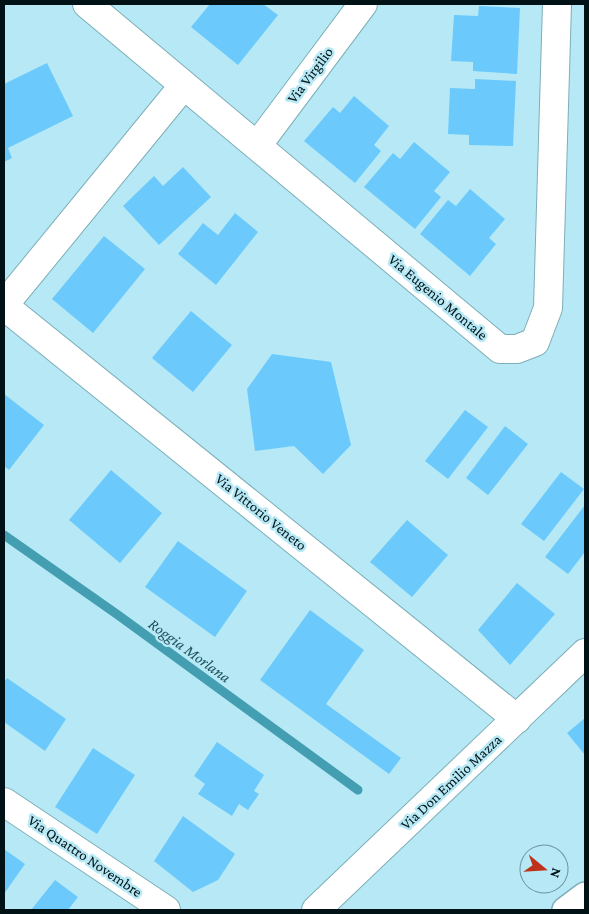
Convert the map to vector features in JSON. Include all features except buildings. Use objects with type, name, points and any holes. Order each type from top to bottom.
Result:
[{"type":"street","name":"Via Eugenio Montale","points":[[87,4],[500,349],[518,349],[535,342],[548,308],[557,4]]},
{"type":"street","name":"Via Virgilio","points":[[257,146],[363,4]]},
{"type":"street","name":"Via Vittorio Veneto","points":[[184,85],[4,306],[517,719]]},
{"type":"street","name":"Via Don Emilio Mazza","points":[[316,910],[585,654]]},
{"type":"street","name":"Via Quattro Novembre","points":[[4,802],[166,910]]},
{"type":"street","points":[[565,910],[585,895]]},
{"type":"waterway","name":"Roggia Morlana","points":[[4,535],[118,615],[358,790]]}]
